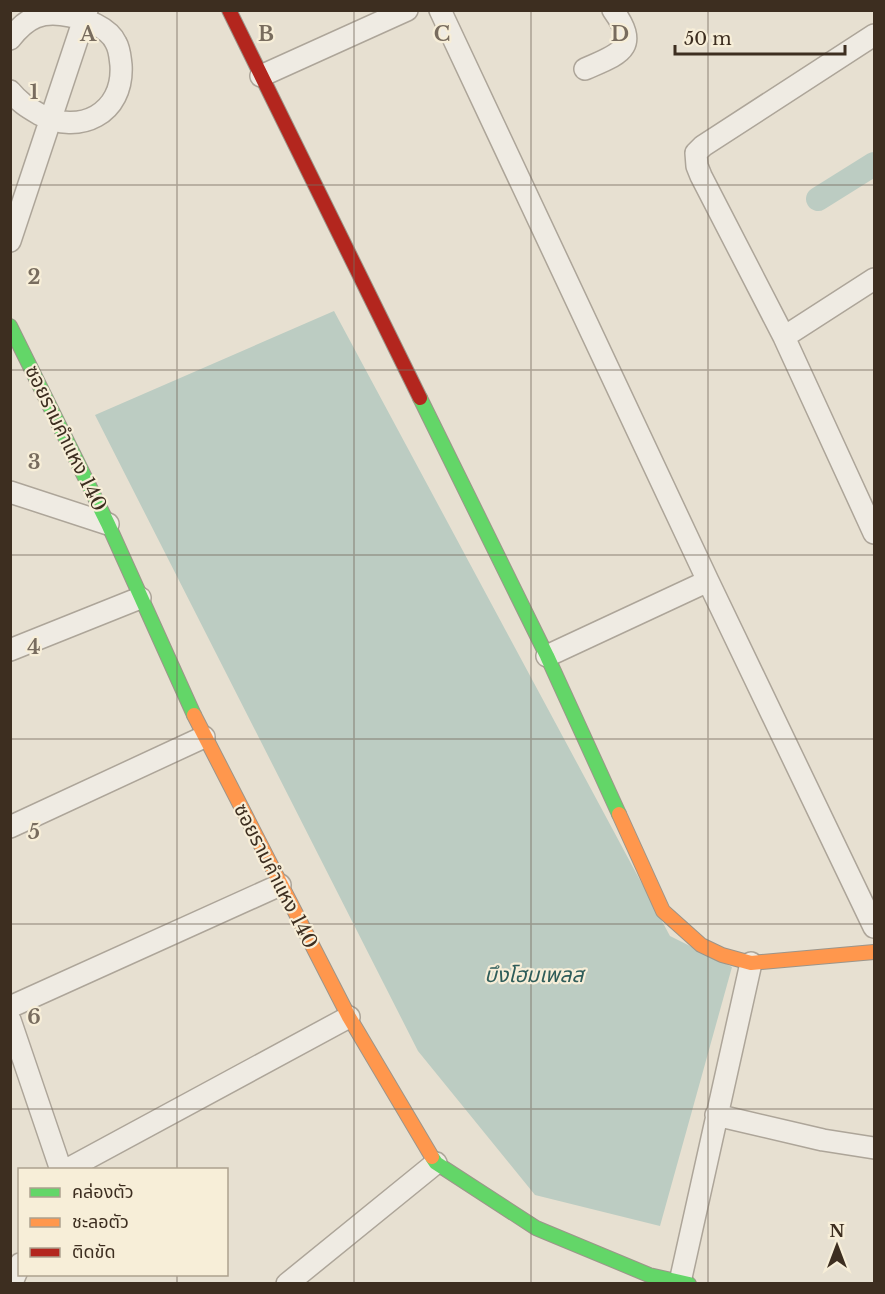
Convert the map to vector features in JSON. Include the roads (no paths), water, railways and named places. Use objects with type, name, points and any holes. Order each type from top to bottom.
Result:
[{"type":"street","points":[[229,10],[547,656],[663,911],[701,945],[722,955],[751,963],[874,952]]},
{"type":"street","points":[[261,76],[407,10]]},
{"type":"street","points":[[440,10],[708,581],[874,927]]},
{"type":"street","points":[[585,69],[618,54],[625,43],[627,35],[624,26],[613,10]]},
{"type":"street","points":[[10,39],[20,26],[36,16],[55,13],[86,15],[116,42],[120,54],[121,76],[111,103],[101,114],[90,120],[72,123],[51,120],[19,103],[10,91]]},
{"type":"street","points":[[10,241],[86,15]]},
{"type":"street","points":[[874,35],[702,146],[696,153],[697,166],[784,337],[874,533]]},
{"type":"street","points":[[784,337],[874,279]]},
{"type":"street","name":"ซอยรามคำแหง 140","points":[[10,326],[108,524],[204,737],[349,1017],[436,1162],[536,1228],[650,1275],[685,1282]]},
{"type":"street","points":[[10,492],[108,524]]},
{"type":"street","points":[[547,656],[708,581]]},
{"type":"street","points":[[10,650],[140,598]]},
{"type":"street","points":[[10,827],[204,737]]},
{"type":"street","points":[[10,1007],[280,885]]},
{"type":"street","points":[[685,1282],[716,1115],[751,963]]},
{"type":"street","points":[[68,1168],[349,1017]]},
{"type":"street","points":[[10,1020],[63,1168]]},
{"type":"street","points":[[716,1115],[823,1140],[874,1148]]},
{"type":"street","points":[[287,1284],[436,1162]]},
{"type":"water","name":"บึงโฮมเพลส","points":[[334,311],[670,936],[732,967],[660,1226],[535,1195],[418,1051],[95,415]]},
{"type":"waterway","points":[[818,199],[874,164]]}]
